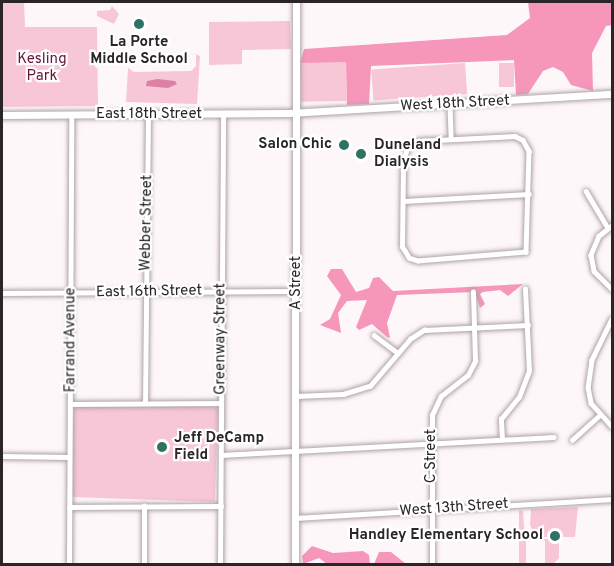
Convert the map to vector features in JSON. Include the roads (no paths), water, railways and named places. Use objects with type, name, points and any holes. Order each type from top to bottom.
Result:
[{"type":"street","name":"A Street","points":[[295,564],[296,2]]},
{"type":"street","name":"West 18th Street","points":[[297,113],[612,94]]},
{"type":"street","points":[[450,105],[451,139]]},
{"type":"street","name":"East 18th Street","points":[[2,115],[297,113]]},
{"type":"street","name":"Webber Street","points":[[145,403],[148,114]]},
{"type":"street","name":"Greenway Street","points":[[220,564],[223,114]]},
{"type":"street","name":"Farrand Avenue","points":[[69,564],[71,116]]},
{"type":"street","points":[[521,138],[529,151],[529,194],[529,244],[523,254],[418,261],[406,255],[402,247],[403,161],[408,146],[451,139],[521,138]]},
{"type":"street","points":[[586,191],[610,227],[592,246],[591,264],[599,279],[612,289]]},
{"type":"street","points":[[403,201],[529,194]]},
{"type":"street","points":[[502,440],[501,419],[519,397],[530,371],[525,290]]},
{"type":"street","name":"East 16th Street","points":[[2,293],[297,291]]},
{"type":"street","name":"C Street","points":[[432,564],[432,444],[435,407],[471,369],[477,352],[473,292]]},
{"type":"street","points":[[612,319],[588,374],[591,403],[599,416],[612,426]]},
{"type":"street","points":[[296,396],[362,389],[380,377],[398,353],[416,334],[424,330],[528,325]]},
{"type":"street","points":[[374,335],[398,353]]},
{"type":"street","points":[[70,404],[221,403]]},
{"type":"street","points":[[572,440],[599,416]]},
{"type":"street","points":[[222,455],[295,453],[554,437]]},
{"type":"street","points":[[2,456],[69,457]]},
{"type":"street","name":"West 13th Street","points":[[295,518],[612,499]]},
{"type":"street","points":[[144,506],[144,564]]},
{"type":"street","points":[[69,507],[220,506]]},
{"type":"place","name":"La Porte Middle School","points":[[139,24]]},
{"type":"place","name":"Salon Chic","points":[[344,145]]},
{"type":"place","name":"Duneland Dialysis","points":[[361,154]]},
{"type":"place","name":"Jeff DeCamp Field","points":[[162,447]]},
{"type":"place","name":"Handley Elementary School","points":[[555,536]]},
{"type":"park label","name":"Kesling Park","points":[[42,68]]}]
